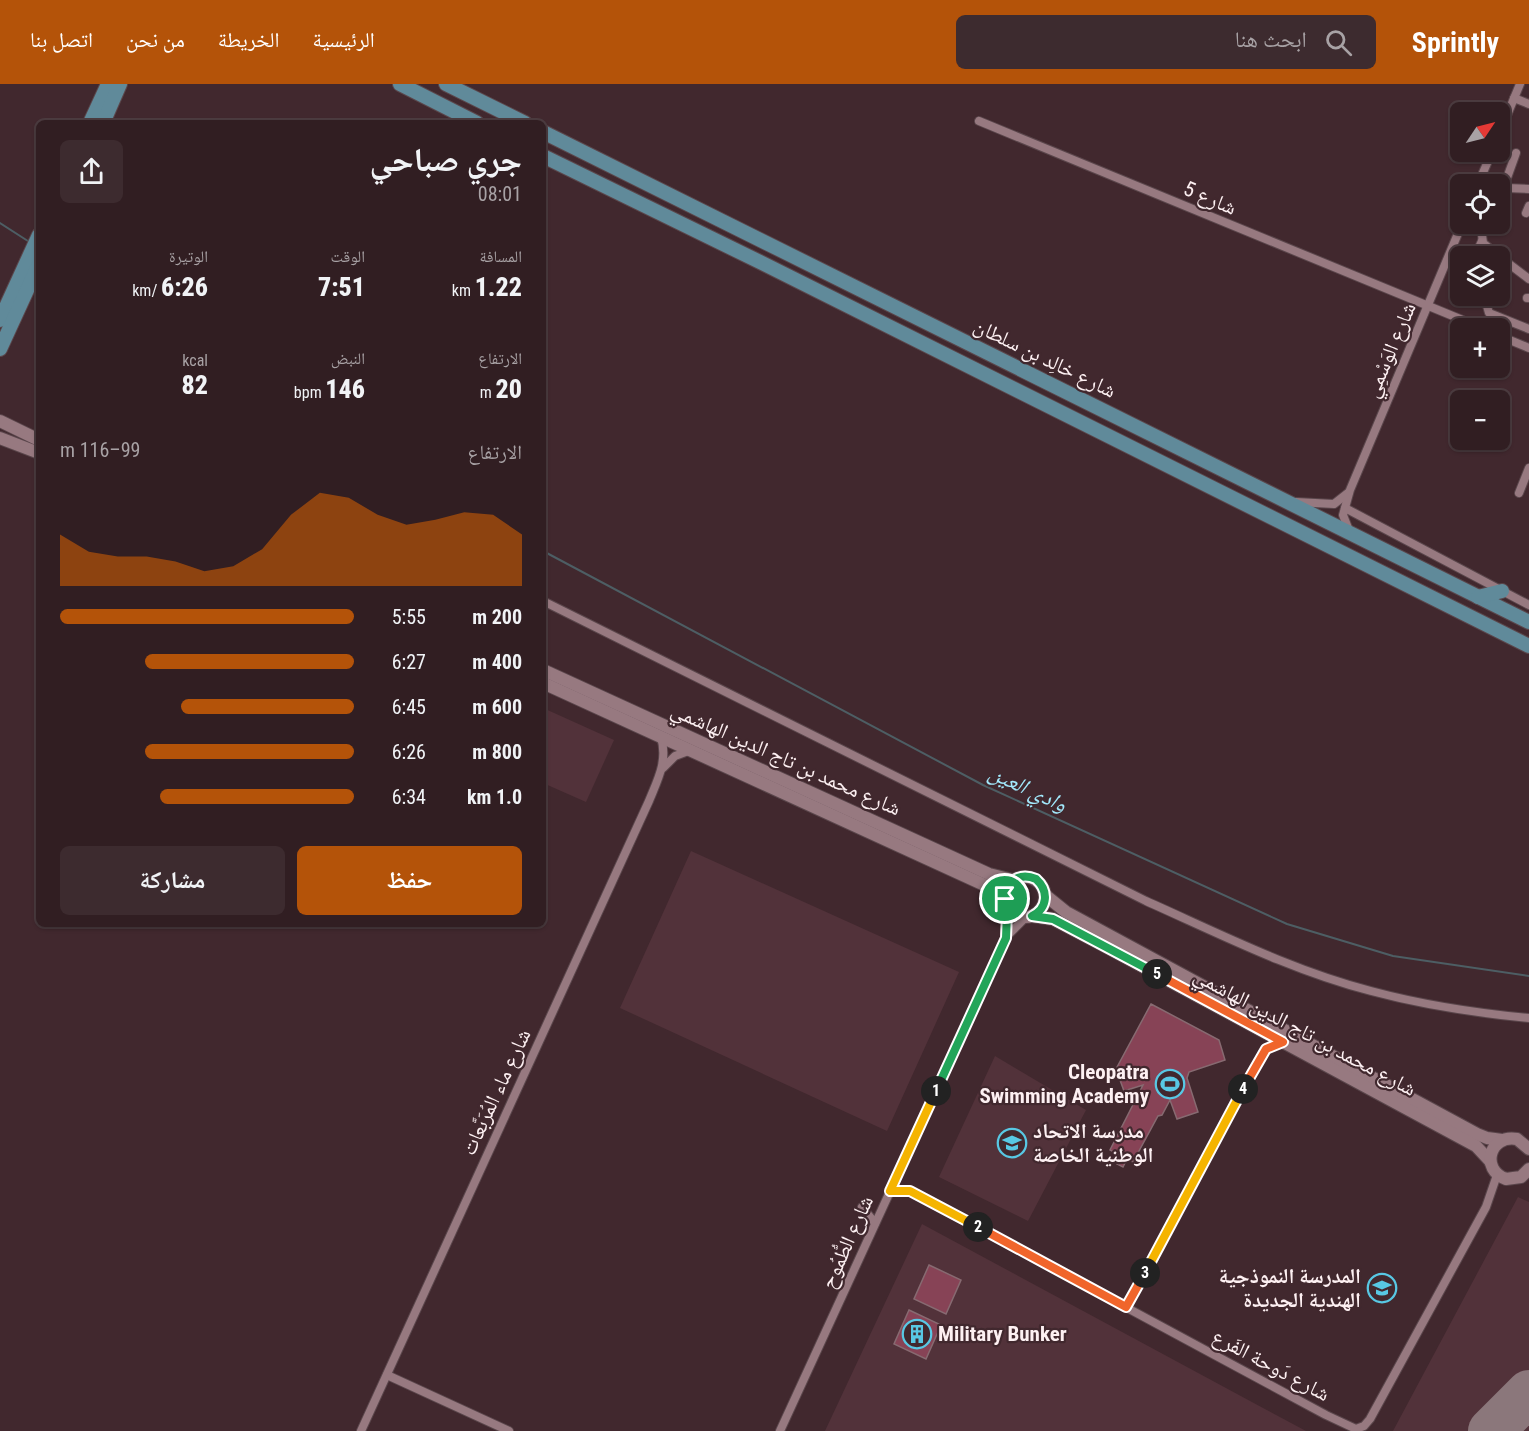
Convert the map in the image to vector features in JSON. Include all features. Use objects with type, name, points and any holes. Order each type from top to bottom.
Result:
[{"type":"main road","points":[[91,120],[108,84]]},
{"type":"main road","points":[[104,120],[120,84]]},
{"type":"main road","points":[[400,84],[471,120]]},
{"type":"main road","points":[[446,84],[519,120]]},
{"type":"main road","name":"شارع خالِد بن سلطان","points":[[546,133],[1529,622]]},
{"type":"main road","name":"شارع خالِد بن سلطان","points":[[546,157],[1529,646]]},
{"type":"main road","points":[[0,349],[4,325],[36,242]]},
{"type":"main road","points":[[4,325],[36,269]]},
{"type":"main road","points":[[921,343],[950,348],[1010,377],[1017,375],[1020,369]]},
{"type":"main road","points":[[1024,394],[1029,387],[1035,387],[1090,413],[1124,420]]},
{"type":"main road","points":[[1478,597],[1502,591]]},
{"type":"street","points":[[1510,108],[1520,84]]},
{"type":"street","points":[[1514,98],[1529,104]]},
{"type":"street","name":"شارع 5","points":[[979,121],[1457,318]]},
{"type":"street","points":[[1507,174],[1516,153]]},
{"type":"street","points":[[1510,190],[1529,189]]},
{"type":"street","name":"شارع الوَسْمِي","points":[[1351,533],[1343,515],[1350,490],[1458,234]]},
{"type":"street","points":[[1480,246],[1482,234]]},
{"type":"street","points":[[1482,241],[1485,246]]},
{"type":"street","points":[[1510,265],[1529,278]]},
{"type":"street","points":[[1487,306],[1489,313],[1529,330]]},
{"type":"street","points":[[1510,340],[1529,348]]},
{"type":"street","points":[[0,421],[36,439]]},
{"type":"street","points":[[0,438],[36,452]]},
{"type":"street","points":[[1519,493],[1529,468]]},
{"type":"street","points":[[1282,499],[1317,505],[1334,504],[1342,500],[1350,490]]},
{"type":"street","points":[[1345,508],[1529,605]]},
{"type":"street","points":[[546,602],[1136,896],[1244,945],[1301,969],[1370,991],[1479,1013],[1529,1018]]},
{"type":"street","name":"شارع محمد بن تاج الدين الهاشمي","points":[[546,671],[989,874],[1013,880]]},
{"type":"street","name":"شارع محمد بن تاج الدين الهاشمي","points":[[546,684],[991,888],[1005,902]]},
{"type":"street","name":"شارع ماء المُرَبَّعات","points":[[361,1431],[663,768],[664,750],[661,737]]},
{"type":"street","points":[[663,768],[675,756],[691,750]]},
{"type":"street","points":[[1022,876],[1031,877],[1042,886],[1045,895],[1044,906],[1029,917],[1014,914],[1005,902],[1005,890],[1013,880],[1022,876]]},
{"type":"street","name":"شارع محمد بن تاج الدين الهاشمي","points":[[1045,895],[1060,909],[1477,1134],[1502,1140],[1517,1139],[1529,1149]]},
{"type":"street","name":"شارع الطُّمُوح","points":[[1005,902],[1006,938]]},
{"type":"street","name":"شارع محمد بن تاج الدين الهاشمي","points":[[1029,917],[1046,917],[1059,922],[1476,1146],[1490,1161]]},
{"type":"street","name":"شارع الطُّمُوح","points":[[780,1431],[1006,938],[1029,917]]},
{"type":"street","points":[[1261,1031],[1266,1049]]},
{"type":"street","points":[[1126,1307],[1266,1049],[1283,1042]]},
{"type":"street","points":[[1502,1140],[1491,1151],[1490,1161],[1497,1175],[1512,1180],[1526,1174]]},
{"type":"street","points":[[900,1170],[910,1191]]},
{"type":"street","name":"شارع دَوحة الفَرع","points":[[890,1191],[910,1191],[1347,1426],[1360,1428],[1370,1419],[1486,1207],[1497,1175]]},
{"type":"street","points":[[862,1206],[875,1223]]},
{"type":"street","points":[[387,1375],[509,1431]]},
{"type":"shaded area","points":[[546,709],[614,740],[586,802],[546,784]]},
{"type":"shaded area","points":[[691,851],[959,972],[887,1131],[620,1008]]},
{"type":"shaded area","name":"مدرسة الاتحاد الوطنية الخاصة","points":[[995,1056],[1086,1110],[1028,1221],[939,1177]]},
{"type":"shaded area","points":[[1518,1197],[1529,1202],[1529,1431],[1393,1431]]},
{"type":"shaded area","points":[[922,1224],[1263,1408],[1306,1431],[825,1431]]},
{"type":"building","name":"Cleopatra Swimming Academy","points":[[1151,1004],[1219,1040],[1225,1060],[1189,1072],[1187,1078],[1198,1112],[1177,1119],[1170,1100],[1162,1115],[1158,1116],[1133,1162],[1127,1159],[1123,1167],[1117,1164],[1121,1156],[1110,1150],[1143,1085],[1124,1091],[1116,1069]]},
{"type":"building","name":"Military Bunker","points":[[929,1265],[961,1280],[946,1314],[914,1299]]},
{"type":"building","name":"Military Bunker","points":[[909,1310],[941,1325],[926,1359],[894,1344]]},
{"type":"waterway","name":"وادي العين","points":[[0,223],[31,243]]},
{"type":"waterway","name":"وادي العين","points":[[546,553],[983,785],[1287,924],[1393,956],[1529,976]]},
{"type":"runway","points":[[1491,1431],[1529,1393]]},
{"type":"place","name":"Cleopatra Swimming Academy","points":[[1170,1084]]},
{"type":"place","name":"مدرسة الاتحاد الوطنية الخاصة","points":[[1012,1143]]},
{"type":"place","name":"المدرسة النموذجية الهندية الجديدة","points":[[1382,1288]]},
{"type":"place","name":"Military Bunker","points":[[917,1334]]},
{"type":"route","points":[[1022,876],[1036,879],[1042,886],[1045,900],[1041,910],[1032,916],[1046,917],[1059,922],[1283,1042],[1266,1049],[1252,1072],[1126,1307],[910,1191],[900,1189],[890,1191],[1006,938],[1005,899],[1005,890],[1013,880],[1022,876]]}]
